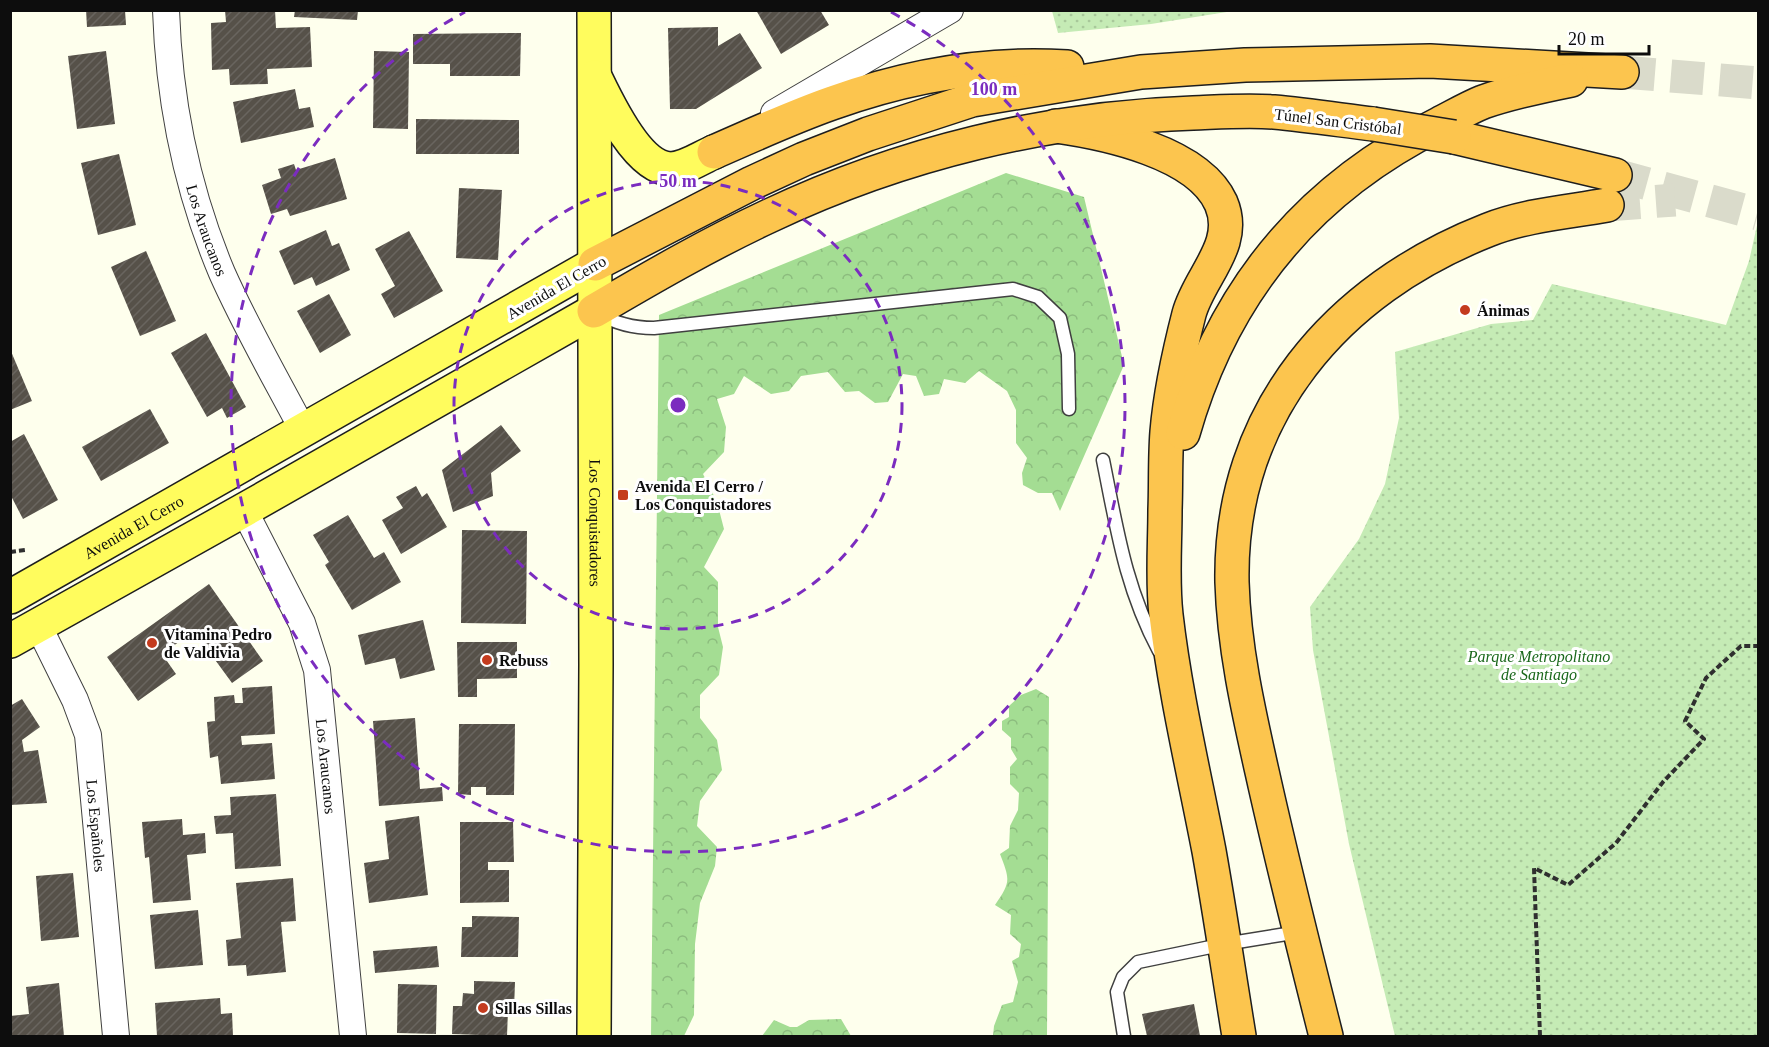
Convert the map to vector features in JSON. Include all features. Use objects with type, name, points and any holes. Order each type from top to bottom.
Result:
[{"type":"highway","points":[[714,152],[833,103],[872,90],[935,75],[976,70],[1063,67],[1141,72],[1245,65],[1430,61],[1618,71],[1523,90],[1482,103],[1390,151],[1340,187],[1298,225],[1262,266],[1246,290],[1209,360],[1184,431],[1165,519]]},
{"type":"highway","name":"Avenida El Cerro","points":[[595,264],[752,183],[868,134],[972,100],[1141,72]]},
{"type":"highway","name":"Túnel San Cristóbal","points":[[1056,126],[1151,114],[1273,112],[1454,137],[1611,190],[1538,216],[1490,229],[1445,250],[1385,285],[1344,318],[1310,353],[1282,395],[1255,444],[1243,485],[1236,521],[1232,581],[1238,654],[1300,932]]},
{"type":"highway","points":[[594,311],[730,235],[824,192],[943,151],[999,137],[1056,126],[1129,141],[1172,158],[1208,185],[1221,203],[1225,216],[1225,237],[1194,300],[1181,351],[1167,431],[1163,566],[1166,615],[1225,944],[1239,1036]]},
{"type":"highway","points":[[1300,932],[1326,1036]]},
{"type":"main road","name":"Los Conquistadores","points":[[594,10],[596,676],[594,1036]]},
{"type":"main road","points":[[594,74],[622,126],[646,158],[655,165],[670,169],[679,168],[714,152]]},
{"type":"main road","name":"Avenida El Cerro","points":[[13,589],[304,432],[595,264]]},
{"type":"main road","points":[[24,633],[594,311]]},
{"type":"street","name":"Los Araucanos","points":[[166,10],[172,91],[181,142],[203,222],[222,273],[304,432]]},
{"type":"street","points":[[714,152],[785,107],[950,10]]},
{"type":"street","name":"Los Araucanos","points":[[244,510],[288,591],[302,623],[317,670],[353,1036]]},
{"type":"street","name":"Los Españoles","points":[[24,633],[75,699],[88,735],[116,1036]]},
{"type":"lane","points":[[594,311],[610,320],[631,327],[654,328],[1013,290],[1038,297],[1060,318],[1068,354],[1069,409]]},
{"type":"lane","points":[[1103,460],[1129,581],[1148,629],[1177,679]]},
{"type":"lane","points":[[1125,1036],[1117,992],[1123,977],[1138,962],[1225,944],[1300,932]]},
{"type":"path","points":[[1540,1036],[1534,868],[1568,885],[1616,843],[1664,782],[1704,739],[1685,721],[1706,678],[1741,646],[1758,646]]},
{"type":"green space","points":[[1052,10],[1233,11],[1151,24],[1058,33]]},
{"type":"green space","points":[[1006,173],[1084,197],[1124,365],[1060,511],[1052,493],[1038,493],[1023,485],[1022,473],[1027,458],[1016,443],[1016,410],[1007,391],[979,371],[965,383],[944,379],[939,394],[924,396],[916,376],[903,374],[888,402],[875,403],[859,391],[845,392],[828,372],[801,376],[789,391],[771,394],[744,376],[734,394],[717,399],[726,427],[724,452],[703,474],[717,502],[724,529],[704,567],[718,582],[718,627],[723,647],[719,675],[700,695],[700,718],[717,740],[722,770],[700,801],[697,826],[717,847],[715,866],[700,903],[695,944],[694,1015],[684,1036],[651,1036],[659,315]]},
{"type":"green space","name":"Parque Metropolitano de Santiago","points":[[1758,221],[1758,1036],[1395,1036],[1349,844],[1313,650],[1310,607],[1359,539],[1385,484],[1399,418],[1395,352],[1491,324],[1533,320],[1552,284],[1726,325],[1749,261]]},
{"type":"green space","points":[[1036,689],[1049,697],[1047,1036],[993,1036],[994,1026],[1002,1005],[1013,1002],[1018,982],[1012,961],[1019,957],[1021,944],[1010,934],[1011,915],[995,905],[1006,886],[1007,875],[1000,854],[1009,848],[1010,826],[1018,810],[1019,793],[1010,784],[1010,767],[1017,759],[1011,749],[1011,738],[1002,730],[1002,721],[1009,717],[1009,706],[1021,695]]},
{"type":"green space","points":[[841,1019],[851,1036],[762,1036],[774,1020],[790,1027],[797,1027],[809,1020]]},
{"type":"building","points":[[86,10],[125,10],[126,25],[87,27]]},
{"type":"building","points":[[225,10],[275,10],[276,28],[310,27],[312,67],[267,69],[268,84],[230,85],[229,69],[212,70],[211,23],[226,22]]},
{"type":"building","points":[[295,10],[358,10],[357,20],[294,17]]},
{"type":"building","points":[[756,10],[820,10],[829,25],[781,54]]},
{"type":"building","points":[[718,27],[718,46],[740,33],[762,68],[696,109],[670,109],[668,28]]},
{"type":"building","points":[[521,33],[520,76],[450,76],[450,64],[413,64],[413,34]]},
{"type":"building","points":[[106,51],[115,124],[77,129],[68,56]]},
{"type":"building","points":[[374,51],[409,52],[408,129],[373,128]]},
{"type":"building","points":[[295,89],[299,109],[310,107],[314,127],[241,143],[233,102]]},
{"type":"building","points":[[416,119],[519,120],[519,154],[416,154]]},
{"type":"building","points":[[119,154],[136,225],[98,235],[81,163]]},
{"type":"building","points":[[335,158],[347,199],[290,216],[287,209],[271,214],[262,185],[281,178],[278,169],[294,164],[296,170]]},
{"type":"building","points":[[459,188],[502,190],[498,260],[456,258]]},
{"type":"building","points":[[326,230],[332,246],[339,243],[350,270],[316,286],[312,277],[294,285],[279,251]]},
{"type":"building","points":[[409,231],[443,291],[394,318],[381,294],[395,286],[375,249]]},
{"type":"building","points":[[146,251],[176,321],[140,336],[111,267]]},
{"type":"building","points":[[329,294],[351,335],[320,353],[297,311]]},
{"type":"building","points":[[206,333],[246,407],[227,418],[222,408],[207,417],[171,353]]},
{"type":"building","points":[[10,349],[32,401],[10,410]]},
{"type":"building","points":[[150,409],[169,443],[101,481],[82,447]]},
{"type":"building","points":[[501,425],[521,451],[491,473],[493,496],[453,512],[442,470]]},
{"type":"building","points":[[24,434],[58,500],[23,519],[10,494],[10,442]]},
{"type":"building","points":[[416,486],[422,497],[427,493],[447,527],[401,554],[382,520],[403,508],[396,497]]},
{"type":"building","points":[[348,515],[374,558],[384,552],[401,582],[352,610],[325,565],[329,562],[313,535]]},
{"type":"building","points":[[462,530],[527,531],[526,624],[461,623]]},
{"type":"building","name":"Vitamina Pedro de Valdivia","points":[[209,584],[263,661],[232,683],[194,631],[162,654],[176,674],[138,701],[107,657]]},
{"type":"building","points":[[423,620],[435,670],[400,679],[395,658],[365,665],[358,635]]},
{"type":"building","name":"Rebuss","points":[[457,642],[517,642],[517,678],[477,679],[477,697],[458,697]]},
{"type":"building","points":[[272,686],[275,734],[241,736],[242,745],[272,743],[275,779],[221,784],[218,756],[210,758],[207,722],[215,721],[214,697],[234,695],[235,703],[243,703],[242,688]]},
{"type":"building","points":[[22,699],[40,727],[22,740],[24,752],[38,750],[47,803],[10,805],[10,706]]},
{"type":"building","points":[[415,718],[420,789],[442,787],[443,801],[379,806],[373,721]]},
{"type":"building","points":[[459,724],[515,724],[514,795],[486,795],[486,787],[471,787],[471,795],[458,794]]},
{"type":"building","points":[[276,794],[281,866],[235,869],[233,833],[216,834],[214,816],[231,815],[230,797]]},
{"type":"building","points":[[419,816],[428,895],[369,903],[364,863],[389,859],[385,821]]},
{"type":"building","points":[[182,819],[183,835],[205,833],[206,853],[187,855],[191,900],[153,903],[149,857],[145,858],[142,822]]},
{"type":"building","points":[[460,822],[513,822],[514,862],[488,862],[488,870],[509,870],[509,902],[460,903]]},
{"type":"building","points":[[73,873],[79,937],[41,941],[36,876]]},
{"type":"building","points":[[293,878],[296,921],[281,922],[286,972],[247,976],[246,965],[228,966],[226,940],[241,938],[236,883]]},
{"type":"building","points":[[198,910],[203,965],[155,969],[150,915]]},
{"type":"building","points":[[472,916],[519,917],[518,957],[461,957],[462,927],[472,927]]},
{"type":"building","points":[[437,946],[439,967],[375,973],[373,951]]},
{"type":"building","name":"Sillas Sillas","points":[[474,981],[515,982],[514,1010],[508,1010],[507,1036],[452,1034],[453,1006],[462,1006],[463,993],[474,994]]},
{"type":"building","points":[[59,983],[64,1036],[10,1036],[10,1016],[29,1014],[26,987]]},
{"type":"building","points":[[398,984],[437,985],[436,1034],[397,1033]]},
{"type":"building","points":[[220,998],[221,1014],[232,1013],[233,1036],[157,1036],[155,1003]]},
{"type":"building","points":[[1194,1004],[1200,1036],[1147,1036],[1142,1014]]},
{"type":"tunnel","points":[[1622,72],[1758,83]]},
{"type":"tunnel","points":[[1615,175],[1758,214]]},
{"type":"tunnel","points":[[1607,205],[1675,200]]},
{"type":"place","name":"Ánimas","points":[[1465,310]]},
{"type":"place","name":"Avenida El Cerro / Los Conquistadores","points":[[623,495]]},
{"type":"place","name":"Vitamina Pedro de Valdivia","points":[[152,643]]},
{"type":"place","name":"Rebuss","points":[[487,660]]},
{"type":"place","name":"Sillas Sillas","points":[[483,1008]]}]
